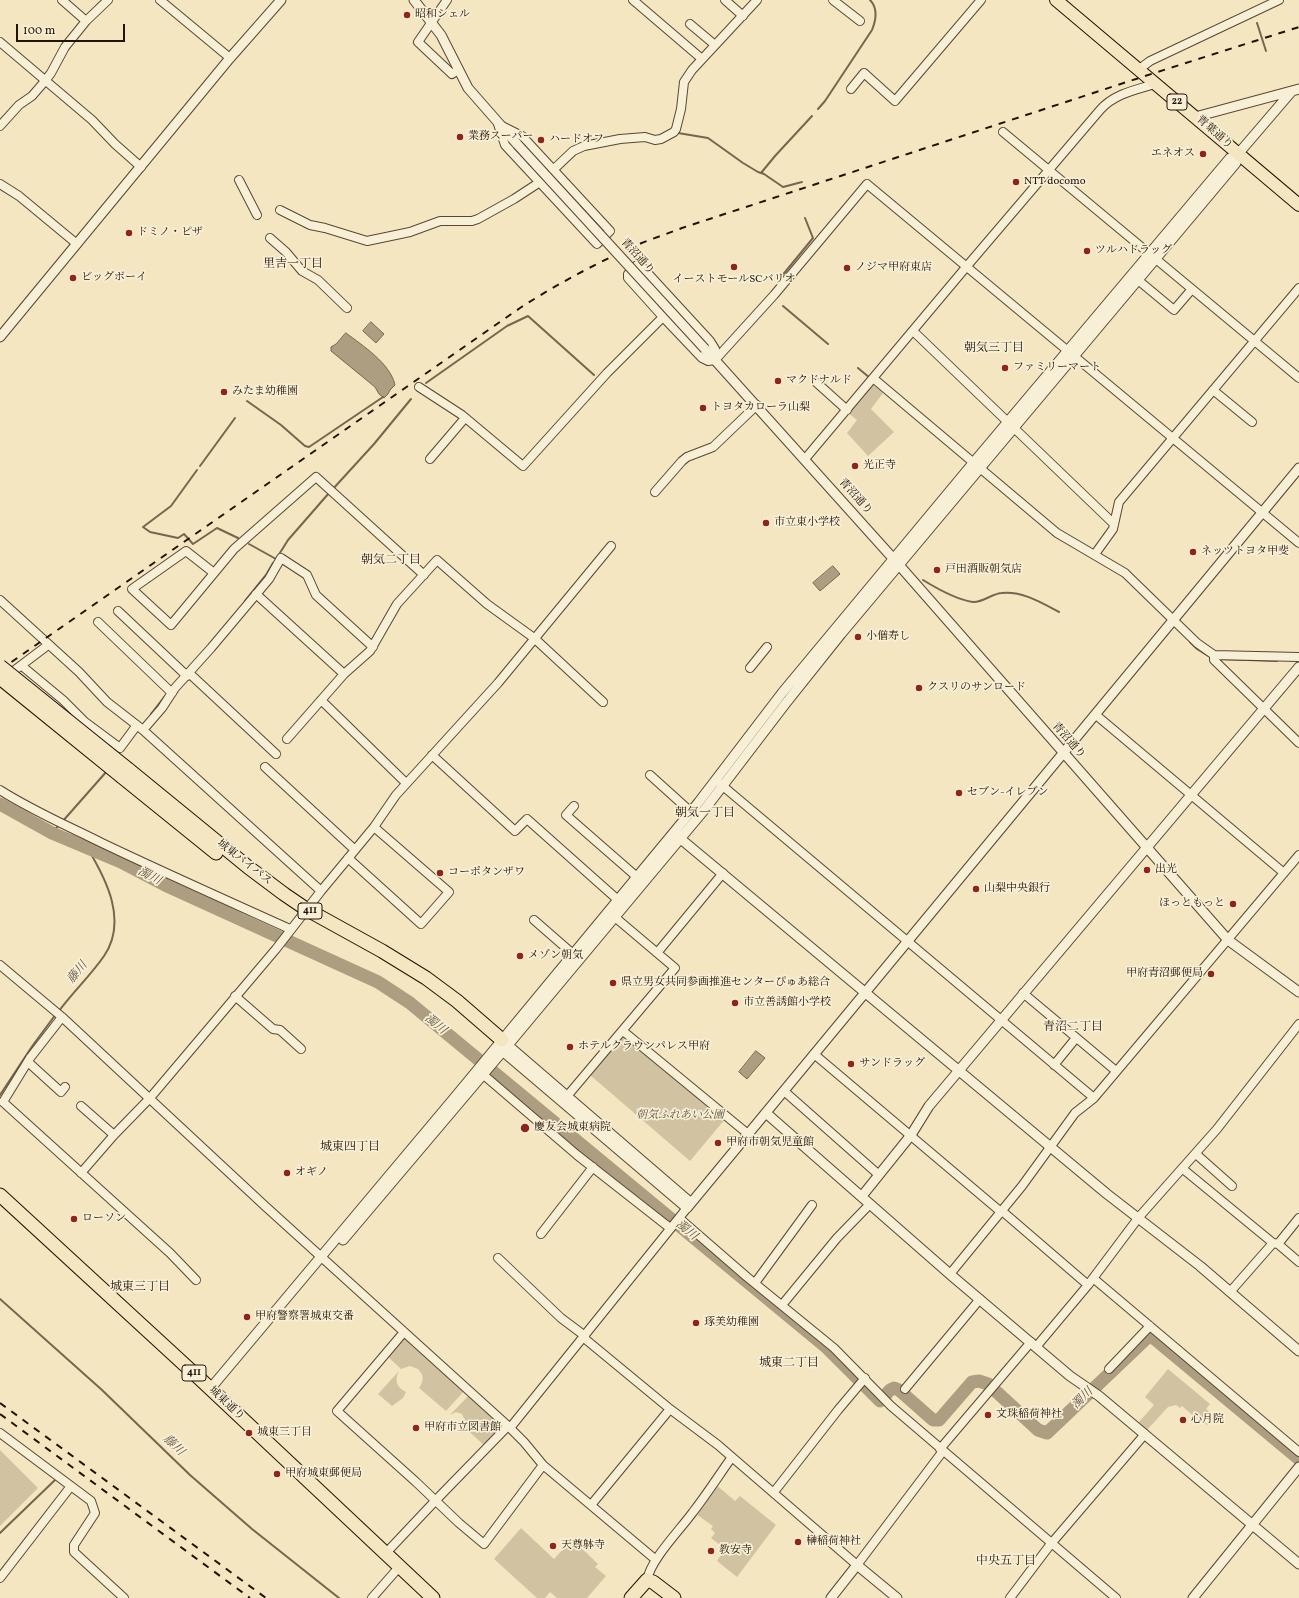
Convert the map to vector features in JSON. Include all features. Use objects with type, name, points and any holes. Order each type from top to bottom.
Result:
[{"type":"highway","name":"城東バイパス","points":[[0,666],[244,876],[421,986],[452,1008],[499,1050]]},
{"type":"highway","name":"城東バイパス","points":[[0,679],[125,773]]},
{"type":"highway","name":"城東通り","points":[[0,1195],[433,1598]]},
{"type":"highway","points":[[631,1598],[647,1580],[653,1582],[674,1598]]},
{"type":"main road","name":"青葉通り","points":[[1059,1],[1138,70],[1299,205]]},
{"type":"street","points":[[62,0],[86,21]]},
{"type":"street","points":[[0,126],[19,105],[32,96],[45,81],[51,73],[64,47],[86,21],[108,0]]},
{"type":"street","points":[[160,0],[230,58]]},
{"type":"street","points":[[0,337],[230,58],[280,0]]},
{"type":"street","name":"青沼通り","points":[[414,0],[432,21],[441,35],[468,88],[498,124],[757,405],[1228,940],[1299,992]]},
{"type":"street","points":[[447,0],[418,42],[452,74],[458,70]]},
{"type":"street","points":[[633,0],[702,59]]},
{"type":"street","points":[[725,0],[744,16]]},
{"type":"street","points":[[553,170],[573,151],[584,146],[620,139],[645,137],[655,140],[661,139],[674,132],[681,109],[684,82],[702,59],[744,16],[757,0]]},
{"type":"street","points":[[833,0],[860,21]]},
{"type":"street","points":[[850,89],[864,73],[895,100],[981,0]]},
{"type":"street","points":[[1138,70],[1150,61],[1279,0]]},
{"type":"street","points":[[690,24],[715,45]]},
{"type":"street","points":[[0,42],[92,120],[115,144],[141,167]]},
{"type":"street","points":[[805,459],[967,266],[1108,102],[1117,96],[1155,84]]},
{"type":"street","points":[[1195,117],[1296,90]]},
{"type":"street","points":[[212,1391],[499,1050],[720,783],[782,693],[896,562],[1011,425],[1152,256],[1230,158],[1238,154],[1296,90]]},
{"type":"street","points":[[498,124],[522,136],[610,231],[597,244],[505,145],[498,124]]},
{"type":"street","points":[[1003,132],[1299,378]]},
{"type":"street","points":[[239,180],[257,215]]},
{"type":"street","points":[[280,210],[310,225],[367,241],[410,232],[440,221],[472,221],[478,219],[514,199],[540,182]]},
{"type":"street","points":[[0,184],[19,196],[77,244]]},
{"type":"street","points":[[715,360],[715,349],[710,341],[641,266],[637,265],[628,274],[628,278],[702,358],[715,360],[774,295],[866,184],[967,266],[1299,543]]},
{"type":"street","points":[[270,238],[286,252],[302,271],[318,280],[347,308]]},
{"type":"street","points":[[1071,353],[1138,280],[1152,256]]},
{"type":"street","points":[[1138,280],[1174,310],[1192,290]]},
{"type":"street","points":[[1095,554],[1113,529],[1119,502],[1299,288]]},
{"type":"street","points":[[419,387],[466,418],[523,466],[607,373],[663,317]]},
{"type":"street","points":[[913,331],[1114,524]]},
{"type":"street","points":[[873,378],[1057,533],[1125,572],[1173,621],[1214,657],[1299,743]]},
{"type":"street","points":[[817,383],[847,410]]},
{"type":"street","points":[[1213,390],[1252,422]]},
{"type":"street","points":[[655,492],[682,461],[687,457],[712,447],[757,405]]},
{"type":"street","points":[[430,459],[466,418]]},
{"type":"street","points":[[386,1554],[436,1500],[509,1427],[584,1337],[678,1218],[1299,468]]},
{"type":"street","points":[[214,573],[186,551],[132,589],[171,625],[234,549],[316,477],[424,575]]},
{"type":"street","points":[[81,1173],[114,1135],[150,1098],[276,949],[304,912],[374,827],[386,808],[406,783],[498,682],[611,546]]},
{"type":"street","points":[[22,666],[63,700],[85,722],[120,748],[162,708],[188,674],[269,579],[281,558],[307,575],[316,595],[373,647]]},
{"type":"street","points":[[287,739],[344,674],[373,647],[397,604],[437,560],[487,604],[534,638],[603,702]]},
{"type":"street","points":[[256,594],[344,674]]},
{"type":"street","points":[[0,600],[79,672],[107,702],[140,728],[321,891]]},
{"type":"street","points":[[118,611],[276,754]]},
{"type":"street","points":[[98,622],[172,694]]},
{"type":"street","points":[[0,679],[22,666],[48,645]]},
{"type":"street","points":[[750,668],[767,647]]},
{"type":"street","points":[[1214,657],[1299,657]]},
{"type":"street","points":[[862,1196],[911,1135],[929,1106],[1299,667]]},
{"type":"street","points":[[321,700],[406,783]]},
{"type":"street","points":[[1096,715],[1284,873]]},
{"type":"street","points":[[432,755],[515,831],[527,819],[618,900]]},
{"type":"street","points":[[265,767],[355,850]]},
{"type":"street","points":[[650,775],[691,812]]},
{"type":"street","points":[[499,1050],[573,954],[611,914],[618,900],[637,877],[677,835],[691,812],[720,783]]},
{"type":"street","points":[[720,783],[1094,1098]]},
{"type":"street","points":[[0,790],[29,808],[60,823],[290,930]]},
{"type":"street","points":[[574,806],[566,815],[637,877]]},
{"type":"street","points":[[348,858],[421,924],[449,892],[374,827]]},
{"type":"street","points":[[677,835],[1107,1194],[1139,1218],[1299,1350]]},
{"type":"street","points":[[950,1274],[1002,1211],[1075,1113],[1094,1098],[1299,855]]},
{"type":"street","points":[[657,953],[723,873]]},
{"type":"street","points":[[565,1099],[675,968],[611,914]]},
{"type":"street","points":[[534,920],[573,954]]},
{"type":"street","points":[[0,965],[61,1017],[265,1206],[509,1427],[543,1465],[656,1560]]},
{"type":"street","points":[[1024,993],[1116,1071]]},
{"type":"street","points":[[235,996],[273,1029],[280,1030],[301,1049]]},
{"type":"street","points":[[61,1017],[3,1098],[3,1102],[170,1253],[196,1280]]},
{"type":"street","points":[[831,1598],[941,1450],[994,1383],[1034,1344],[1088,1285],[1139,1218],[1231,1112],[1299,1024]]},
{"type":"street","points":[[622,1031],[748,1134]]},
{"type":"street","points":[[1054,1065],[1076,1038]]},
{"type":"street","points":[[499,1050],[565,1099],[689,1206]]},
{"type":"street","points":[[814,1054],[1088,1285]]},
{"type":"street","points":[[28,1062],[61,1092],[65,1087]]},
{"type":"street","points":[[480,1072],[577,1155],[670,1228]]},
{"type":"street","points":[[784,1091],[879,1175]]},
{"type":"street","points":[[81,1106],[114,1135]]},
{"type":"street","points":[[766,1113],[950,1274],[1070,1376],[1099,1396],[1299,1564]]},
{"type":"street","points":[[1196,1154],[1232,1186]]},
{"type":"street","points":[[541,1234],[593,1167]]},
{"type":"street","points":[[1183,1169],[1299,1262]]},
{"type":"street","points":[[782,1305],[837,1238],[870,1204]]},
{"type":"street","points":[[754,1283],[812,1205]]},
{"type":"street","points":[[678,1218],[754,1283],[834,1348],[886,1401],[941,1450],[1116,1598]]},
{"type":"street","points":[[1230,1292],[1299,1218]]},
{"type":"street","points":[[498,1258],[561,1318],[670,1409],[732,1457],[897,1598]]},
{"type":"street","points":[[1093,1278],[1299,1452]]},
{"type":"street","points":[[905,1389],[980,1299]]},
{"type":"street","points":[[1109,1369],[1150,1326]]},
{"type":"street","points":[[404,1332],[337,1411],[436,1500],[458,1523],[484,1544],[543,1465]]},
{"type":"street","points":[[774,1492],[865,1378]]},
{"type":"street","points":[[591,1505],[670,1409]]},
{"type":"street","points":[[0,1433],[91,1501],[95,1513],[74,1545],[74,1552],[124,1598]]},
{"type":"street","points":[[1010,1598],[1052,1544],[1145,1434]]},
{"type":"street","points":[[647,1580],[648,1572],[656,1560],[693,1512],[732,1457]]},
{"type":"street","points":[[1193,1598],[1299,1467]]},
{"type":"street","points":[[0,1578],[71,1486]]},
{"type":"street","points":[[372,1598],[400,1566]]},
{"type":"green space","points":[[872,384],[883,393],[871,409],[894,432],[868,456],[847,433],[857,420],[848,413]]},
{"type":"green space","name":"朝気ふれあい公園","points":[[622,1036],[726,1118],[690,1161],[590,1075]]},
{"type":"green space","points":[[404,1332],[466,1389],[446,1411],[419,1388],[423,1378],[418,1369],[410,1366],[401,1369],[386,1355]]},
{"type":"green space","points":[[1168,1369],[1210,1404],[1206,1409],[1215,1416],[1207,1425],[1199,1418],[1197,1419],[1182,1406],[1180,1408],[1176,1405],[1168,1407],[1147,1430],[1138,1423],[1154,1405],[1145,1397]]},
{"type":"green space","points":[[399,1371],[397,1374],[397,1383],[400,1388],[406,1392],[403,1398],[392,1406],[378,1394]]},
{"type":"green space","points":[[471,1393],[508,1426],[486,1447],[463,1426],[465,1420],[462,1414],[456,1412],[450,1415]]},
{"type":"green space","points":[[0,1450],[38,1488],[0,1526]]},
{"type":"green space","points":[[714,1483],[735,1501],[740,1496],[776,1525],[737,1577],[717,1561],[725,1549],[711,1538],[715,1533],[711,1529],[713,1526],[693,1512]]},
{"type":"green space","points":[[521,1528],[554,1559],[565,1547],[576,1543],[598,1564],[595,1567],[606,1576],[587,1598],[557,1598],[550,1592],[545,1598],[537,1598],[494,1559]]},
{"type":"shaded area","points":[[371,322],[384,334],[376,343],[363,331]]},
{"type":"shaded area","points":[[346,333],[368,349],[388,369],[395,385],[384,398],[379,394],[375,387],[331,351],[331,347],[336,344]]},
{"type":"shaded area","points":[[833,566],[840,574],[820,591],[813,583]]},
{"type":"shaded area","points":[[756,1051],[765,1058],[747,1079],[739,1072]]},
{"type":"waterway","points":[[818,109],[825,101],[872,30],[876,14],[873,3],[870,0]]},
{"type":"waterway","points":[[1257,23],[1266,51]]},
{"type":"waterway","points":[[761,173],[812,116]]},
{"type":"waterway","points":[[678,133],[708,138],[743,163],[764,174],[783,187],[802,182]]},
{"type":"waterway","points":[[781,277],[813,238],[805,218]]},
{"type":"waterway","points":[[783,306],[828,344]]},
{"type":"waterway","points":[[426,383],[507,326],[528,316],[594,375]]},
{"type":"waterway","points":[[858,368],[870,378]]},
{"type":"waterway","points":[[247,401],[281,425],[305,446],[309,447],[383,397]]},
{"type":"waterway","points":[[332,490],[374,444],[411,399]]},
{"type":"waterway","points":[[200,466],[235,418]]},
{"type":"waterway","points":[[197,470],[171,506],[143,527],[150,532],[178,538],[184,534],[193,544],[217,528],[238,538]]},
{"type":"waterway","points":[[278,556],[288,540],[329,493]]},
{"type":"waterway","points":[[1053,535],[1063,541]]},
{"type":"waterway","points":[[249,544],[276,559]]},
{"type":"waterway","points":[[245,601],[266,575],[273,563]]},
{"type":"waterway","points":[[923,580],[934,587],[967,601],[976,602],[999,593],[1010,593],[1032,598],[1059,612]]},
{"type":"waterway","points":[[1190,642],[1197,649],[1210,657]]},
{"type":"waterway","points":[[1217,659],[1277,661]]},
{"type":"waterway","points":[[151,714],[165,696]]},
{"type":"waterway","points":[[62,822],[107,771]]},
{"type":"waterway","name":"濁川","points":[[0,804],[52,833],[121,862],[165,885],[378,982],[410,1003],[826,1347],[880,1401],[890,1390],[894,1388],[899,1390],[933,1420],[939,1420],[972,1382],[979,1381],[988,1384],[1038,1430],[1047,1433],[1150,1335],[1299,1459]]},
{"type":"waterway","points":[[52,833],[59,825]]},
{"type":"waterway","name":"藤川","points":[[59,1011],[104,956],[111,943],[114,929],[112,901],[101,873],[88,849]]},
{"type":"waterway","name":"藤川","points":[[0,1095],[33,1045],[56,1014]]},
{"type":"waterway","name":"藤川","points":[[0,1299],[102,1390],[190,1475],[252,1529],[339,1598]]},
{"type":"waterway","points":[[0,1533],[55,1480]]},
{"type":"railway","points":[[0,670],[520,308],[559,284],[600,262],[634,246],[682,228],[1299,27]]},
{"type":"railway","points":[[0,1403],[266,1598]]},
{"type":"railway","points":[[0,1414],[250,1598]]},
{"type":"place","name":"昭和シェル","points":[[407,15]]},
{"type":"place","name":"業務スーパー","points":[[460,137]]},
{"type":"place","name":"ハードオフ","points":[[541,140]]},
{"type":"place","name":"エネオス","points":[[1203,154]]},
{"type":"place","name":"NTT docomo","points":[[1016,182]]},
{"type":"place","name":"ドミノ・ピザ","points":[[129,233]]},
{"type":"place","name":"ツルハドラッグ","points":[[1087,251]]},
{"type":"place","name":"イーストモールSCバリオ","points":[[734,267]]},
{"type":"place","name":"ノジマ甲府東店","points":[[847,268]]},
{"type":"place","name":"ビッグボーイ","points":[[73,278]]},
{"type":"place","name":"ファミリーマート","points":[[1005,368]]},
{"type":"place","name":"マクドナルド","points":[[778,381]]},
{"type":"place","name":"みたま幼稚園","points":[[224,392]]},
{"type":"place","name":"トヨタカローラ山梨","points":[[703,408]]},
{"type":"place","name":"光正寺","points":[[855,466]]},
{"type":"place","name":"市立東小学校","points":[[766,523]]},
{"type":"place","name":"ネッツトヨタ甲斐","points":[[1193,552]]},
{"type":"place","name":"戸田酒販朝気店","points":[[937,570]]},
{"type":"place","name":"小僧寿し","points":[[858,637]]},
{"type":"place","name":"クスリのサンロード","points":[[919,688]]},
{"type":"place","name":"セブン-イレブン","points":[[959,793]]},
{"type":"place","name":"出光","points":[[1147,870]]},
{"type":"place","name":"コーポタンザワ","points":[[440,873]]},
{"type":"place","name":"山梨中央銀行","points":[[976,889]]},
{"type":"place","name":"ほっともっと","points":[[1233,904]]},
{"type":"place","name":"メゾン朝気","points":[[520,956]]},
{"type":"place","name":"甲府青沼郵便局","points":[[1211,974]]},
{"type":"place","name":"県立男女共同参画推進センターぴゅあ総合","points":[[613,983]]},
{"type":"place","name":"市立善誘館小学校","points":[[735,1003]]},
{"type":"place","name":"ホテルクラウンパレス甲府","points":[[570,1047]]},
{"type":"place","name":"サンドラッグ","points":[[851,1064]]},
{"type":"place","name":"慶友会城東病院","points":[[525,1128]]},
{"type":"place","name":"甲府市朝気児童館","points":[[718,1143]]},
{"type":"place","name":"オギノ","points":[[287,1173]]},
{"type":"place","name":"ローソン","points":[[74,1219]]},
{"type":"place","name":"甲府警察署城東交番","points":[[247,1317]]},
{"type":"place","name":"琢美幼稚園","points":[[696,1323]]},
{"type":"place","name":"文珠稲荷神社","points":[[988,1415]]},
{"type":"place","name":"心月院","points":[[1183,1420]]},
{"type":"place","name":"甲府市立図書館","points":[[416,1428]]},
{"type":"place","name":"城東三丁目","points":[[249,1433]]},
{"type":"place","name":"甲府城東郵便局","points":[[277,1474]]},
{"type":"place","name":"榊稲荷神社","points":[[798,1542]]},
{"type":"place","name":"天尊躰寺","points":[[553,1546]]},
{"type":"place","name":"教安寺","points":[[711,1551]]},
{"type":"district","name":"里吉一丁目","points":[[293,265]]},
{"type":"district","name":"朝気三丁目","points":[[994,349]]},
{"type":"district","name":"朝気二丁目","points":[[391,561]]},
{"type":"district","name":"朝気一丁目","points":[[705,814]]},
{"type":"district","name":"青沼二丁目","points":[[1073,1028]]},
{"type":"district","name":"城東四丁目","points":[[350,1148]]},
{"type":"district","name":"城東三丁目","points":[[140,1288]]},
{"type":"district","name":"城東二丁目","points":[[789,1364]]},
{"type":"district","name":"中央五丁目","points":[[1006,1562]]}]
